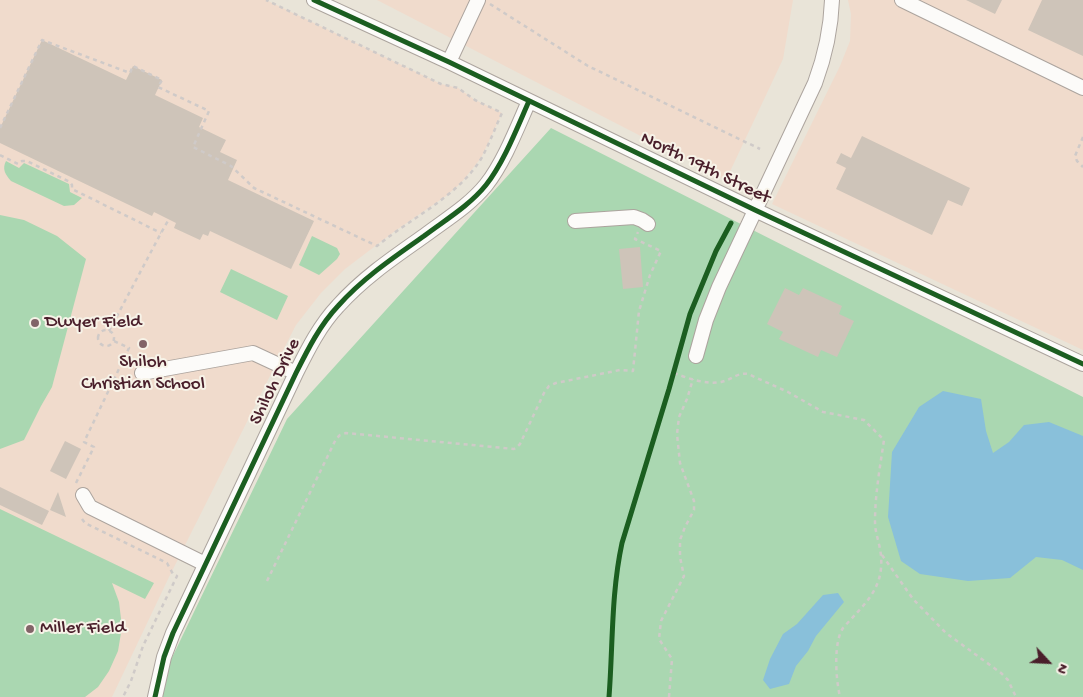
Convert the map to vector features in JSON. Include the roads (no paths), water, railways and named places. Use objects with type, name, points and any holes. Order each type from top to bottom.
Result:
[{"type":"street","name":"North 19th Street","points":[[314,0],[449,62],[755,210],[1083,364]]},
{"type":"street","points":[[696,356],[712,303],[820,70],[829,36],[832,0]]},
{"type":"street","points":[[902,0],[1083,88]]},
{"type":"street","points":[[449,62],[482,1]]},
{"type":"street","name":"Shiloh Drive","points":[[149,697],[156,690],[168,645],[205,564],[296,373],[326,321],[339,305],[369,277],[465,205],[485,186],[498,166],[529,101]]},
{"type":"street","points":[[575,221],[634,217],[645,222]]},
{"type":"street","points":[[142,373],[253,353],[296,373]]},
{"type":"street","points":[[78,493],[90,507],[205,564]]},
{"type":"water","points":[[943,391],[981,399],[986,431],[993,453],[1009,442],[1024,425],[1049,422],[1083,436],[1083,570],[1062,560],[1036,557],[1010,578],[968,581],[920,574],[901,561],[888,517],[892,452],[919,407]]},
{"type":"water","points":[[838,593],[844,602],[816,636],[808,651],[796,666],[789,684],[770,689],[763,680],[770,659],[783,634],[797,624],[823,595]]},
{"type":"place","name":"Dwyer Field","points":[[35,323]]},
{"type":"place","name":"Shiloh Christian School","points":[[143,344]]},
{"type":"place","name":"Miller Field","points":[[30,629]]}]
